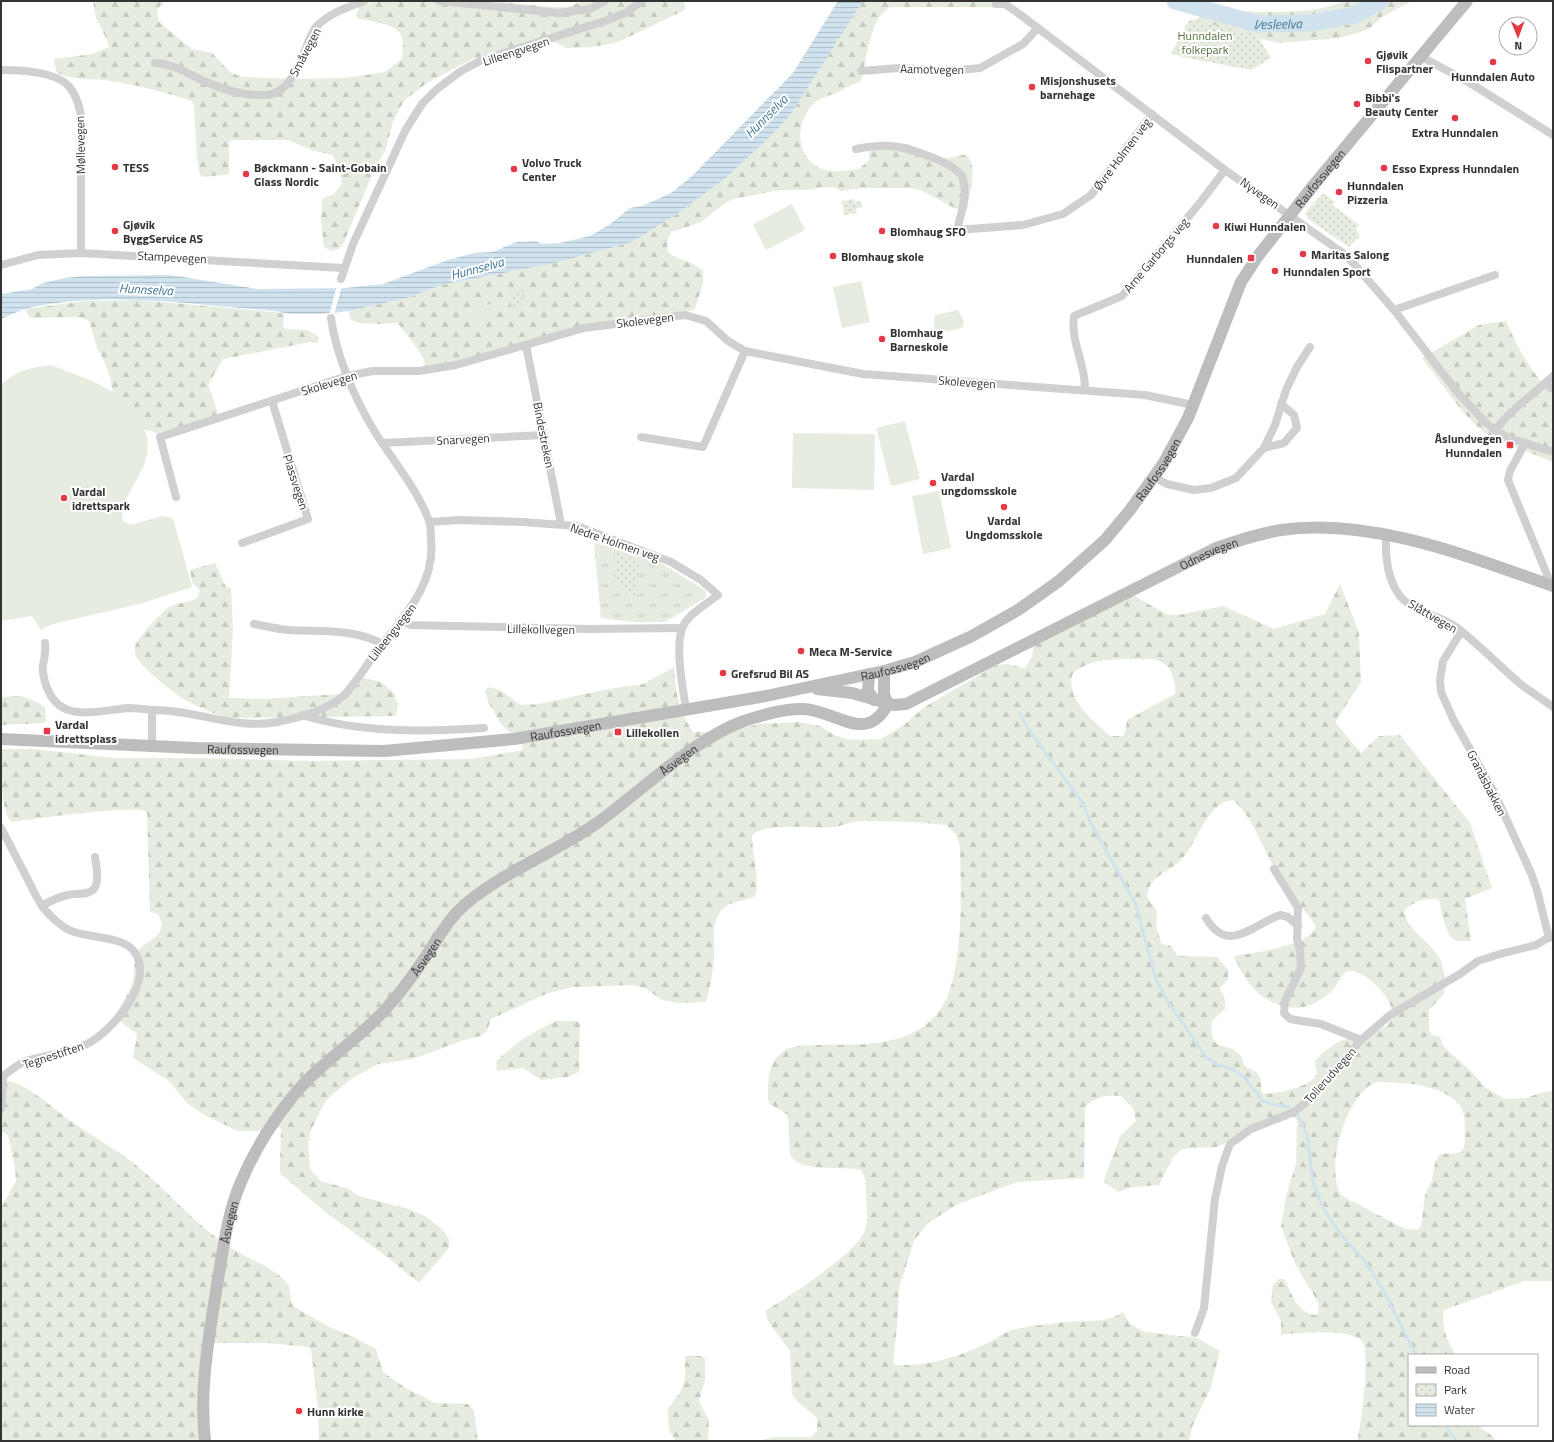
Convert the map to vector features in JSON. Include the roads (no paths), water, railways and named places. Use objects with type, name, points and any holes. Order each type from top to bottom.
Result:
[{"type":"main road","name":"Raufossvegen","points":[[1,739],[305,751],[384,751],[514,739],[802,688],[884,671],[915,662],[972,636],[1018,610],[1047,590],[1105,540],[1163,464],[1193,405],[1241,282],[1258,256],[1420,56],[1467,1]]},
{"type":"main road","name":"Odnesvegen","points":[[802,688],[843,691],[900,706],[1183,564],[1252,536],[1282,530],[1314,528],[1386,535],[1432,545],[1550,582]]},
{"type":"main road","points":[[884,671],[884,695],[888,704]]},
{"type":"main road","points":[[869,674],[868,692],[874,700]]},
{"type":"main road","name":"Åsvegen","points":[[206,1441],[203,1401],[204,1372],[231,1212],[244,1176],[257,1148],[277,1117],[295,1094],[322,1066],[383,1012],[406,984],[445,926],[457,912],[486,889],[581,834],[625,803],[705,740],[728,728],[744,721],[777,712],[803,709],[816,710],[855,724],[866,724],[880,716],[888,704]]},
{"type":"street","name":"Småvegen","points":[[155,63],[167,64],[182,69],[218,87],[250,94],[267,95],[280,90],[290,79],[315,28],[333,12],[364,1]]},
{"type":"street","points":[[439,1],[559,13],[590,9],[605,1]]},
{"type":"street","name":"Lilleengvegen","points":[[340,279],[343,268],[405,131],[422,104],[437,89],[461,71],[482,60],[611,19],[627,12],[642,1]]},
{"type":"street","name":"Nyvegen","points":[[996,4],[1005,4],[1225,170],[1347,256],[1394,310],[1458,393],[1495,430],[1525,443],[1553,452]]},
{"type":"street","name":"Aamotvegen","points":[[860,71],[899,68],[950,71],[980,68],[999,59],[1023,44],[1038,28]]},
{"type":"street","points":[[1420,56],[1470,83],[1553,135]]},
{"type":"street","name":"Møllevegen","points":[[1,70],[28,70],[57,78],[70,88],[78,101],[81,115],[81,253]]},
{"type":"street","name":"Øvre Holmen veg","points":[[856,148],[889,145],[905,148],[957,170],[963,177],[966,195],[958,230],[1023,225],[1063,214],[1091,195],[1152,114]]},
{"type":"street","name":"Arne Garborgs veg","points":[[1085,390],[1085,372],[1072,327],[1074,316],[1122,296],[1199,204],[1225,170]]},
{"type":"street","name":"Stampevegen","points":[[1,265],[38,255],[81,253],[343,268]]},
{"type":"street","points":[[1394,310],[1441,292],[1495,275]]},
{"type":"street","name":"Skolevegen","points":[[176,497],[160,437],[347,376],[373,371],[419,371],[456,365],[584,328],[685,315],[706,321],[728,341],[745,351],[863,374],[1145,395],[1193,405]]},
{"type":"street","name":"Lilleengvegen","points":[[45,643],[47,653],[42,671],[46,688],[56,704],[64,710],[83,713],[130,708],[180,711],[208,718],[247,723],[277,722],[330,705],[343,696],[382,644],[402,622],[417,599],[430,568],[432,545],[430,522],[416,493],[382,443],[358,401],[347,376],[331,318]]},
{"type":"street","name":"Bindestreken","points":[[526,345],[561,524]]},
{"type":"street","points":[[1154,477],[1179,488],[1194,490],[1211,488],[1236,478],[1264,448],[1297,367],[1310,347]]},
{"type":"street","points":[[641,437],[703,447],[745,351]]},
{"type":"street","points":[[1495,430],[1520,404],[1553,376]]},
{"type":"street","points":[[1545,384],[1553,389]]},
{"type":"street","name":"Plassvegen","points":[[242,543],[308,519],[272,401]]},
{"type":"street","points":[[1264,448],[1284,443],[1297,428],[1294,415],[1281,404]]},
{"type":"street","name":"Snarvegen","points":[[382,443],[544,435]]},
{"type":"street","points":[[1525,443],[1510,471],[1508,480],[1550,582]]},
{"type":"street","name":"Nedre Holmen veg","points":[[430,522],[458,520],[577,526],[671,562],[701,580],[718,595],[690,616],[682,628]]},
{"type":"street","name":"Slåttvegen","points":[[1386,535],[1385,549],[1388,570],[1392,583],[1401,597],[1420,610],[1443,620],[1462,632],[1523,685],[1553,707]]},
{"type":"street","name":"Lillekollvegen","points":[[402,622],[411,626],[492,628],[682,628]]},
{"type":"street","points":[[254,624],[286,630],[351,634],[372,639],[382,644]]},
{"type":"street","points":[[682,628],[681,673],[686,709]]},
{"type":"street","name":"Granåsbakken","points":[[1462,632],[1443,661],[1440,680],[1441,692],[1453,719],[1494,792],[1531,873],[1551,936]]},
{"type":"street","points":[[152,710],[152,746]]},
{"type":"street","points":[[302,715],[322,721],[362,727],[439,731],[484,728]]},
{"type":"street","name":"Tegnestiften","points":[[1,828],[33,892],[50,916],[69,930],[116,941],[131,948],[137,956],[140,976],[136,989],[120,1016],[95,1039],[86,1045],[66,1052],[25,1062],[2,1075],[1,1109]]},
{"type":"street","points":[[42,906],[63,897],[92,891],[96,887],[97,882],[95,857]]},
{"type":"street","points":[[1274,869],[1298,908],[1297,939],[1300,951],[1301,968],[1285,1001],[1284,1013],[1290,1019],[1321,1024],[1361,1040]]},
{"type":"street","points":[[1206,918],[1212,927],[1222,935],[1234,936],[1280,916],[1288,917],[1298,926]]},
{"type":"street","name":"Tollerudvegen","points":[[1195,1333],[1204,1308],[1215,1199],[1222,1166],[1230,1144],[1251,1129],[1294,1112],[1310,1099],[1361,1040],[1390,1015],[1460,974],[1478,961],[1536,946],[1551,936]]},
{"type":"water","name":"Hunnselva","points":[[838,1],[863,1],[791,114],[776,131],[727,177],[677,214],[632,242],[555,263],[441,285],[407,298],[349,311],[321,314],[291,314],[274,311],[183,303],[93,300],[63,302],[33,307],[1,319],[1,294],[32,289],[43,283],[65,278],[83,276],[171,275],[258,289],[346,288],[383,284],[448,260],[474,253],[492,252],[517,242],[535,241],[543,244],[560,243],[590,236],[609,225],[630,208],[642,206],[671,193],[692,176],[793,73]]},
{"type":"waterway","name":"Vesleelva","points":[[1175,1],[1258,24],[1311,23],[1355,15],[1380,1]]},
{"type":"waterway","points":[[1020,714],[1031,733],[1080,799],[1092,825],[1135,903],[1156,979],[1166,999],[1206,1057],[1216,1064],[1233,1070],[1244,1077],[1263,1101],[1289,1107],[1298,1115],[1307,1135],[1313,1182],[1324,1210],[1339,1232],[1366,1263],[1383,1290],[1415,1354]]},
{"type":"waterway","points":[[1447,1426],[1456,1441]]},
{"type":"place","name":"Gjøvik Flispartner","points":[[1368,61]]},
{"type":"place","name":"Hunndalen Auto","points":[[1493,62]]},
{"type":"place","name":"Misjonshusets barnehage","points":[[1032,87]]},
{"type":"place","name":"Bibbi's Beauty Center","points":[[1357,104]]},
{"type":"place","name":"Extra Hunndalen","points":[[1455,118]]},
{"type":"place","name":"TESS","points":[[115,167]]},
{"type":"place","name":"Esso Express Hunndalen","points":[[1384,168]]},
{"type":"place","name":"Volvo Truck Center","points":[[514,169]]},
{"type":"place","name":"Bøckmann - Saint-Gobain Glass Nordic","points":[[246,174]]},
{"type":"place","name":"Hunndalen Pizzeria","points":[[1339,192]]},
{"type":"place","name":"Kiwi Hunndalen","points":[[1216,226]]},
{"type":"place","name":"Gjøvik ByggService AS","points":[[115,231]]},
{"type":"place","name":"Blomhaug SFO","points":[[882,231]]},
{"type":"place","name":"Maritas Salong","points":[[1303,254]]},
{"type":"place","name":"Blomhaug skole","points":[[833,256]]},
{"type":"place","name":"Hunndalen","points":[[1251,258]]},
{"type":"place","name":"Hunndalen Sport","points":[[1275,271]]},
{"type":"place","name":"Blomhaug Barneskole","points":[[882,339]]},
{"type":"place","name":"Åslundvegen Hunndalen","points":[[1510,445]]},
{"type":"place","name":"Vardal ungdomsskole","points":[[933,483]]},
{"type":"place","name":"Vardal idrettspark","points":[[64,498]]},
{"type":"place","name":"Vardal Ungdomsskole","points":[[1004,507]]},
{"type":"place","name":"Meca M-Service","points":[[801,651]]},
{"type":"place","name":"Grefsrud Bil AS","points":[[723,673]]},
{"type":"place","name":"Vardal idrettsplass","points":[[47,731]]},
{"type":"place","name":"Lillekollen","points":[[618,732]]},
{"type":"place","name":"Hunn kirke","points":[[299,1411]]},
{"type":"park label","name":"Hunndalen folkepark","points":[[1205,42]]}]
